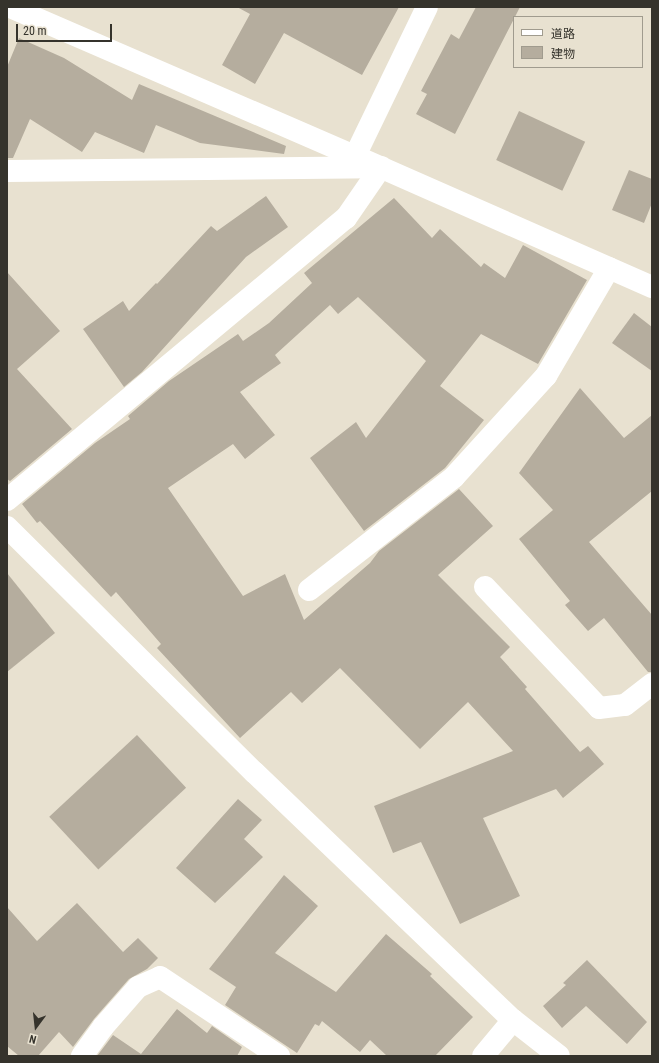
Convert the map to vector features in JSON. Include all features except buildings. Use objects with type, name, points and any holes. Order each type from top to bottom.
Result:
[{"type":"street","points":[[10,7],[356,156],[652,287]]},
{"type":"street","points":[[356,156],[427,7]]},
{"type":"street","points":[[7,171],[381,167]]},
{"type":"street","points":[[7,500],[346,218],[381,167]]},
{"type":"street","points":[[308,590],[454,477],[546,376],[608,268]]},
{"type":"street","points":[[7,527],[254,772],[513,1020],[559,1056]]},
{"type":"street","points":[[485,587],[599,708],[625,705],[652,684]]},
{"type":"street","points":[[82,1056],[103,1027],[138,987],[160,977],[279,1056]]},
{"type":"street","points":[[483,1056],[513,1020]]}]
